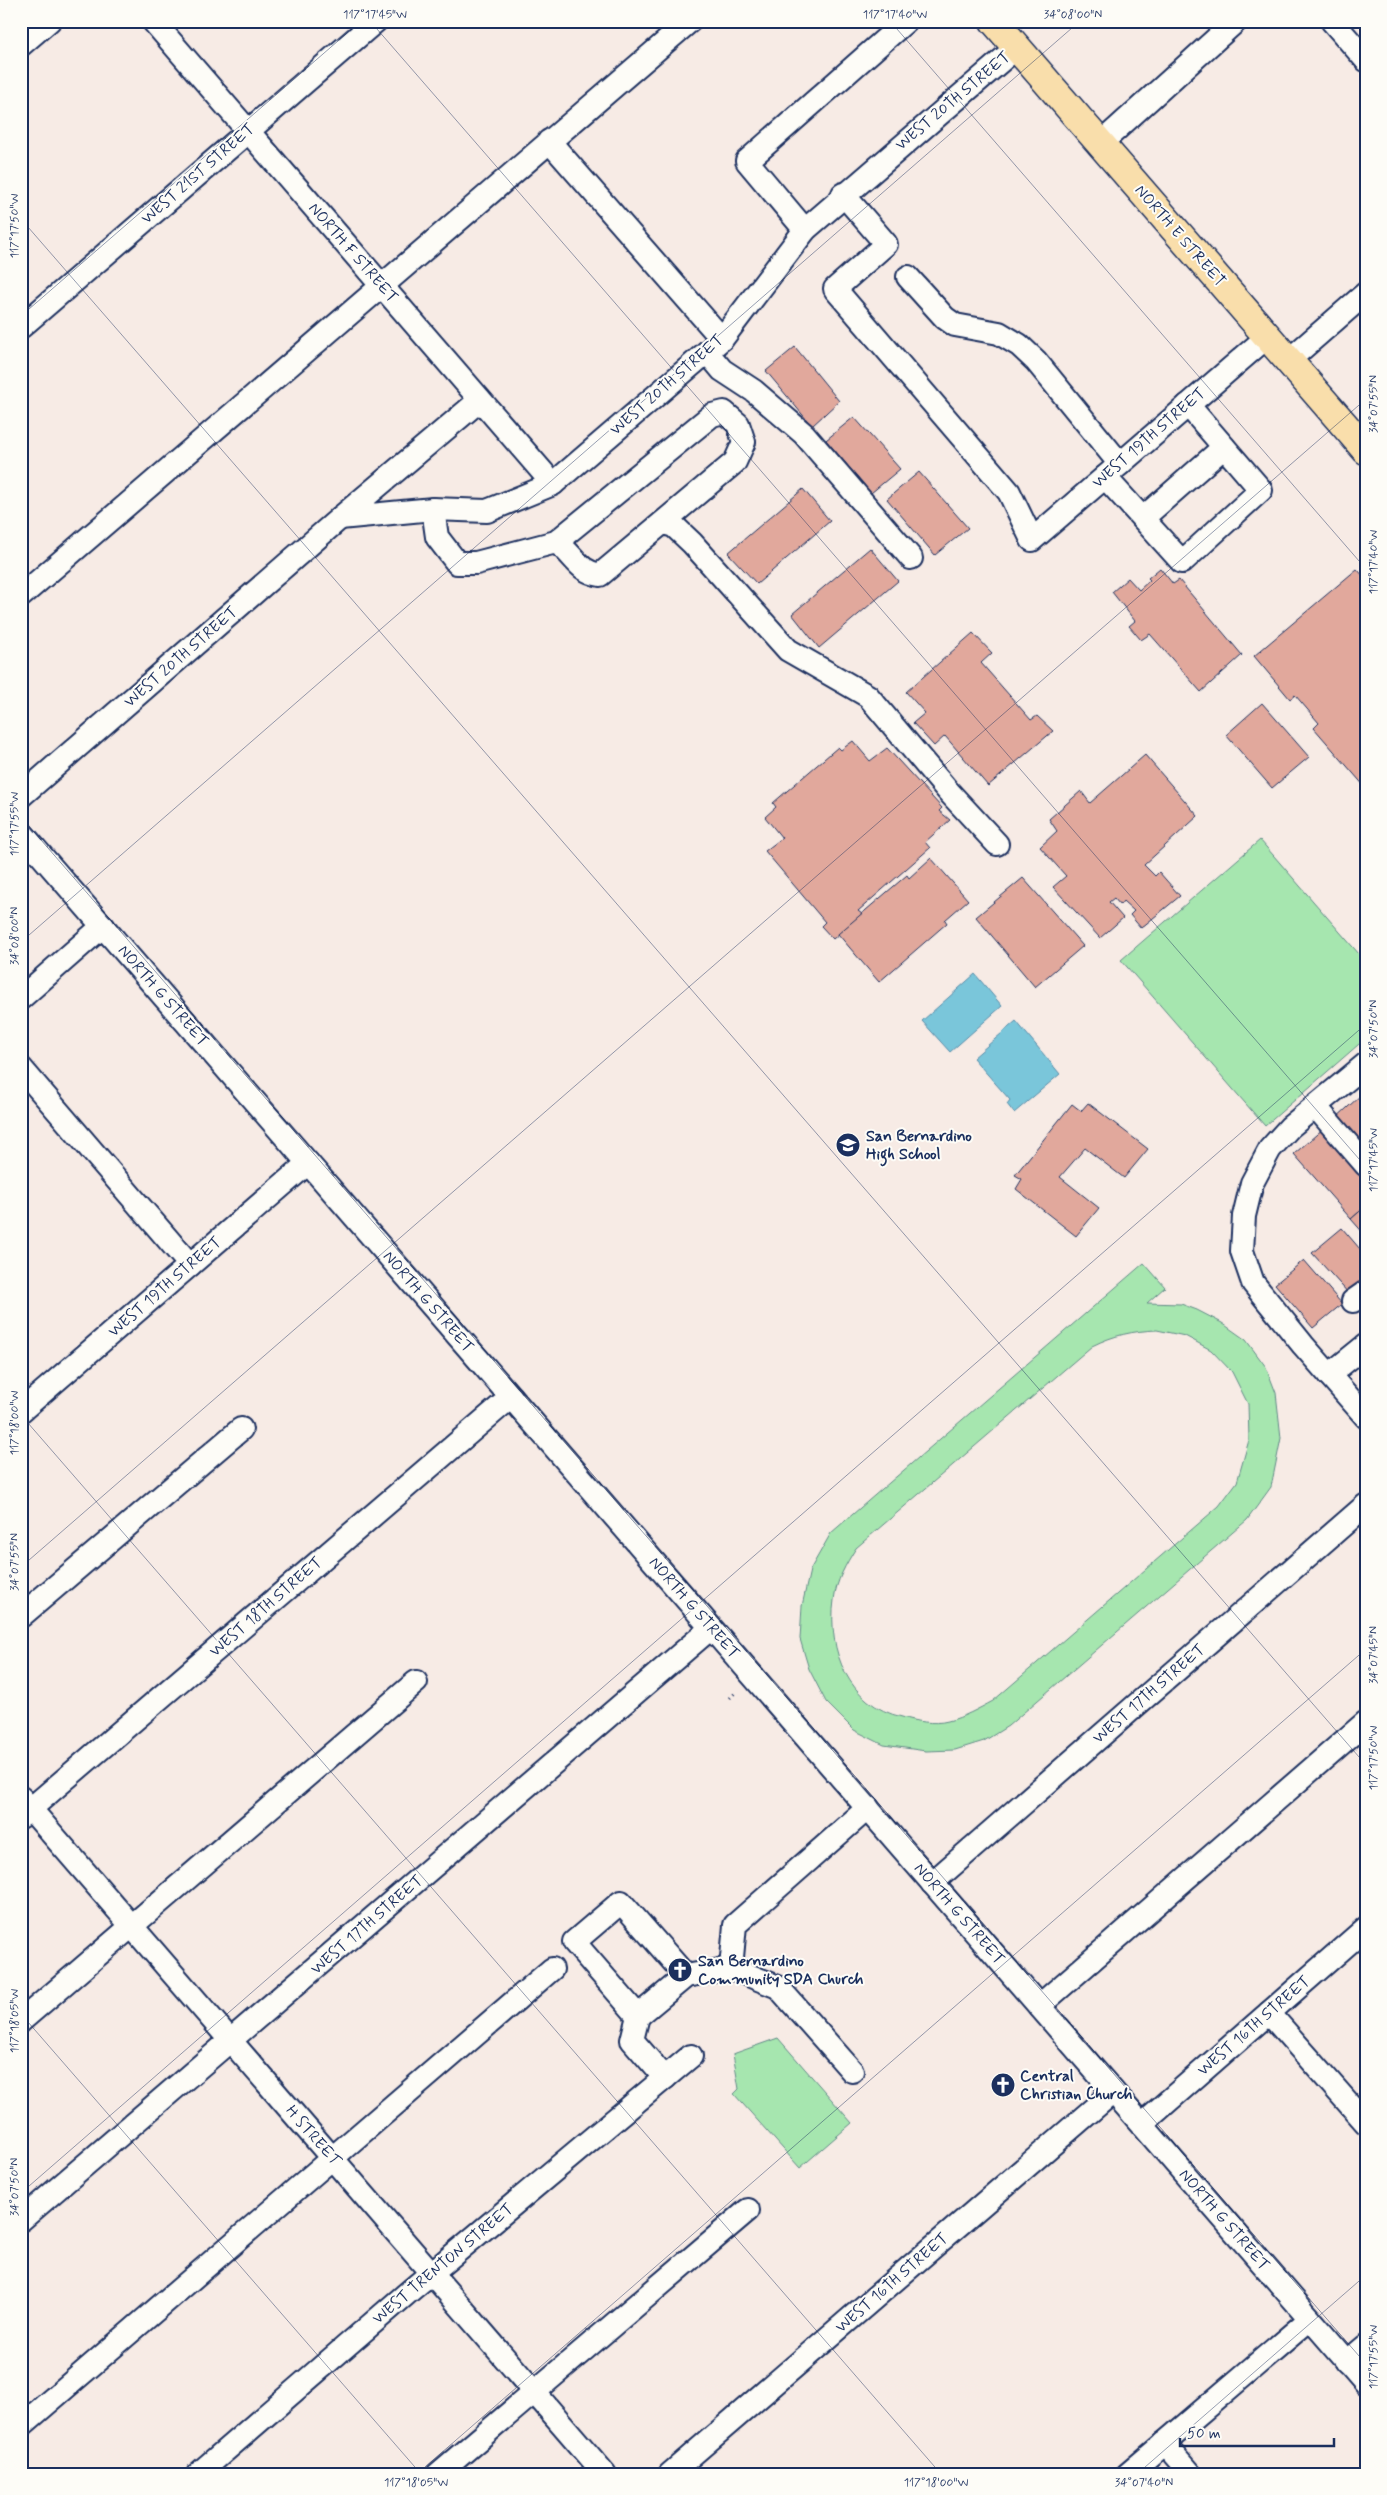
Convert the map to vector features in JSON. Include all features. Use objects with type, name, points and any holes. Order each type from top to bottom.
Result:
[{"type":"main road","name":"NORTH E STREET","points":[[994,21],[1366,450]]},
{"type":"street","points":[[21,45],[49,21]]},
{"type":"street","name":"NORTH F STREET","points":[[153,21],[553,484]]},
{"type":"street","name":"WEST 21ST STREET","points":[[21,327],[376,21]]},
{"type":"street","points":[[21,596],[690,21]]},
{"type":"street","points":[[805,230],[747,161],[906,21]]},
{"type":"street","points":[[1100,144],[1236,21]]},
{"type":"street","points":[[1332,21],[1366,60]]},
{"type":"street","name":"WEST 20TH STREET","points":[[340,518],[433,509],[487,511],[553,484],[715,346],[805,230],[843,194],[1017,46]]},
{"type":"street","points":[[549,141],[715,346],[722,370],[739,381],[804,434],[911,558]]},
{"type":"street","name":"WEST 19TH STREET","points":[[843,194],[886,244],[835,289],[1009,492],[1032,540],[1267,337]]},
{"type":"street","points":[[908,276],[945,318],[955,325],[1000,333],[1020,345],[1036,361],[1113,470],[1143,518],[1182,562],[1261,490],[1188,405]]},
{"type":"street","points":[[1288,361],[1366,293]]},
{"type":"street","points":[[724,412],[739,381]]},
{"type":"street","name":"WEST 20TH STREET","points":[[21,796],[340,518],[480,400]]},
{"type":"street","points":[[556,542],[564,548],[586,573],[600,575],[735,462],[744,442],[738,424],[724,412]]},
{"type":"street","points":[[433,509],[437,537],[457,564],[476,562],[556,542],[712,415],[724,412]]},
{"type":"street","points":[[1143,518],[1224,447]]},
{"type":"street","points":[[663,523],[674,526],[692,543],[788,650],[868,696],[948,791],[997,844]]},
{"type":"street","name":"NORTH G STREET","points":[[21,832],[1366,2383]]},
{"type":"street","points":[[21,998],[103,926]]},
{"type":"street","points":[[1366,1064],[1290,1127],[1270,1149],[1252,1183],[1244,1216],[1242,1251],[1253,1283],[1366,1417]]},
{"type":"street","points":[[21,1068],[190,1265]]},
{"type":"street","points":[[1315,1106],[1366,1165]]},
{"type":"street","name":"WEST 19TH STREET","points":[[21,1411],[308,1163]]},
{"type":"street","points":[[1329,1375],[1366,1344]]},
{"type":"street","name":"WEST 18TH STREET","points":[[24,1808],[511,1397]]},
{"type":"street","points":[[21,1616],[241,1429]]},
{"type":"street","name":"WEST 17TH STREET","points":[[932,1883],[1366,1505]]},
{"type":"street","name":"WEST 17TH STREET","points":[[21,2220],[232,2041],[711,1628]]},
{"type":"street","points":[[21,2021],[416,1682]]},
{"type":"street","points":[[1039,2006],[1366,1722]]},
{"type":"street","name":"H STREET","points":[[24,1808],[132,1926],[605,2474]]},
{"type":"street","points":[[731,1968],[735,1925],[868,1808]]},
{"type":"street","points":[[638,2016],[574,1942],[621,1902],[686,1976]]},
{"type":"street","name":"WEST 16TH STREET","points":[[1142,2124],[1366,1928]]},
{"type":"street","points":[[665,2078],[632,2040],[638,2016],[686,1976],[731,1968],[778,1986],[852,2071]]},
{"type":"street","points":[[21,2426],[552,1969]]},
{"type":"street","points":[[1269,2013],[1366,2122]]},
{"type":"street","name":"WEST TRENTON STREET","points":[[198,2474],[431,2273],[691,2056]]},
{"type":"street","name":"WEST 16TH STREET","points":[[670,2474],[1113,2092]]},
{"type":"street","points":[[438,2474],[748,2210]]},
{"type":"street","points":[[1128,2474],[1310,2318]]},
{"type":"street","points":[[1347,2362],[1366,2346]]},
{"type":"street","points":[[1164,2443],[1191,2474]]},
{"type":"path","points":[[730,1698],[735,1693]]},
{"type":"green space","points":[[1260,840],[1366,962],[1366,1038],[1265,1126],[1121,960]]},
{"type":"green space","points":[[1144,1263],[1165,1287],[1147,1303],[1181,1304],[1222,1323],[1246,1340],[1266,1367],[1276,1393],[1281,1438],[1271,1487],[1247,1520],[1008,1726],[984,1741],[955,1750],[926,1751],[884,1745],[854,1730],[826,1702],[809,1669],[800,1639],[802,1606],[810,1570],[831,1533]],"holes":[[[1157,1330],[1185,1336],[1211,1350],[1232,1372],[1248,1404],[1249,1440],[1237,1482],[1219,1506],[993,1701],[960,1717],[936,1723],[902,1717],[884,1711],[868,1701],[855,1688],[846,1673],[838,1656],[834,1638],[835,1593],[842,1573],[856,1548],[1092,1346],[1116,1336],[1140,1331]]]},
{"type":"green space","points":[[778,2038],[852,2123],[800,2168],[734,2094],[739,2089],[733,2054]]},
{"type":"water","points":[[975,974],[1002,1006],[950,1052],[922,1021]]},
{"type":"water","points":[[1016,1021],[1060,1074],[1014,1113],[1007,1104],[1010,1100],[973,1058]]},
{"type":"building","points":[[795,347],[839,401],[812,426],[766,371]]},
{"type":"building","points":[[854,417],[900,469],[871,493],[826,440]]},
{"type":"building","points":[[919,472],[968,528],[935,555],[887,499]]},
{"type":"building","points":[[803,489],[830,521],[757,584],[728,553]]},
{"type":"building","points":[[870,548],[898,581],[819,648],[792,614]]},
{"type":"building","points":[[1160,568],[1173,584],[1179,580],[1242,655],[1201,692],[1150,634],[1141,640],[1129,626],[1135,621],[1112,592],[1128,578],[1139,590],[1150,580],[1148,578]]},
{"type":"building","points":[[1357,569],[1366,579],[1366,788],[1314,728],[1319,723],[1295,695],[1290,699],[1254,656]]},
{"type":"building","points":[[973,633],[992,653],[981,663],[1031,720],[1037,716],[1053,731],[988,786],[945,736],[934,746],[913,723],[925,713],[906,692]]},
{"type":"building","points":[[1262,703],[1309,757],[1272,788],[1226,735]]},
{"type":"building","points":[[853,741],[870,761],[887,748],[942,808],[939,811],[950,820],[925,842],[930,848],[858,911],[862,914],[833,939],[821,926],[825,922],[765,851],[782,838],[765,817],[776,807],[773,803],[838,747],[841,750]]},
{"type":"building","points":[[1145,755],[1198,816],[1144,865],[1155,876],[1159,872],[1180,896],[1141,928],[1130,915],[1134,911],[1123,901],[1120,905],[1114,898],[1109,902],[1123,918],[1100,938],[1053,887],[1066,876],[1040,847],[1057,831],[1049,819],[1081,791],[1090,803]]},
{"type":"building","points":[[931,858],[968,900],[945,920],[947,923],[879,982],[838,934],[907,875],[909,878]]},
{"type":"building","points":[[1023,878],[1083,946],[1035,987],[976,917]]},
{"type":"building","points":[[1362,1094],[1366,1098],[1366,1156],[1334,1120]]},
{"type":"building","points":[[1088,1103],[1148,1149],[1124,1178],[1085,1148],[1060,1177],[1099,1208],[1076,1236],[1016,1189],[1022,1179],[1015,1175],[1072,1104],[1081,1111]]},
{"type":"building","points":[[1324,1128],[1366,1178],[1366,1206],[1351,1219],[1294,1154]]},
{"type":"building","points":[[1366,1206],[1366,1236],[1351,1219]]},
{"type":"building","points":[[1342,1228],[1366,1256],[1366,1282],[1350,1295],[1312,1253]]},
{"type":"building","points":[[1304,1260],[1342,1304],[1313,1328],[1275,1284]]},
{"type":"place","name":"San Bernardino High School","points":[[848,1145]]},
{"type":"place","name":"San Bernardino Community SDA Church","points":[[680,1970]]},
{"type":"place","name":"Central Christian Church","points":[[1003,2085]]}]
